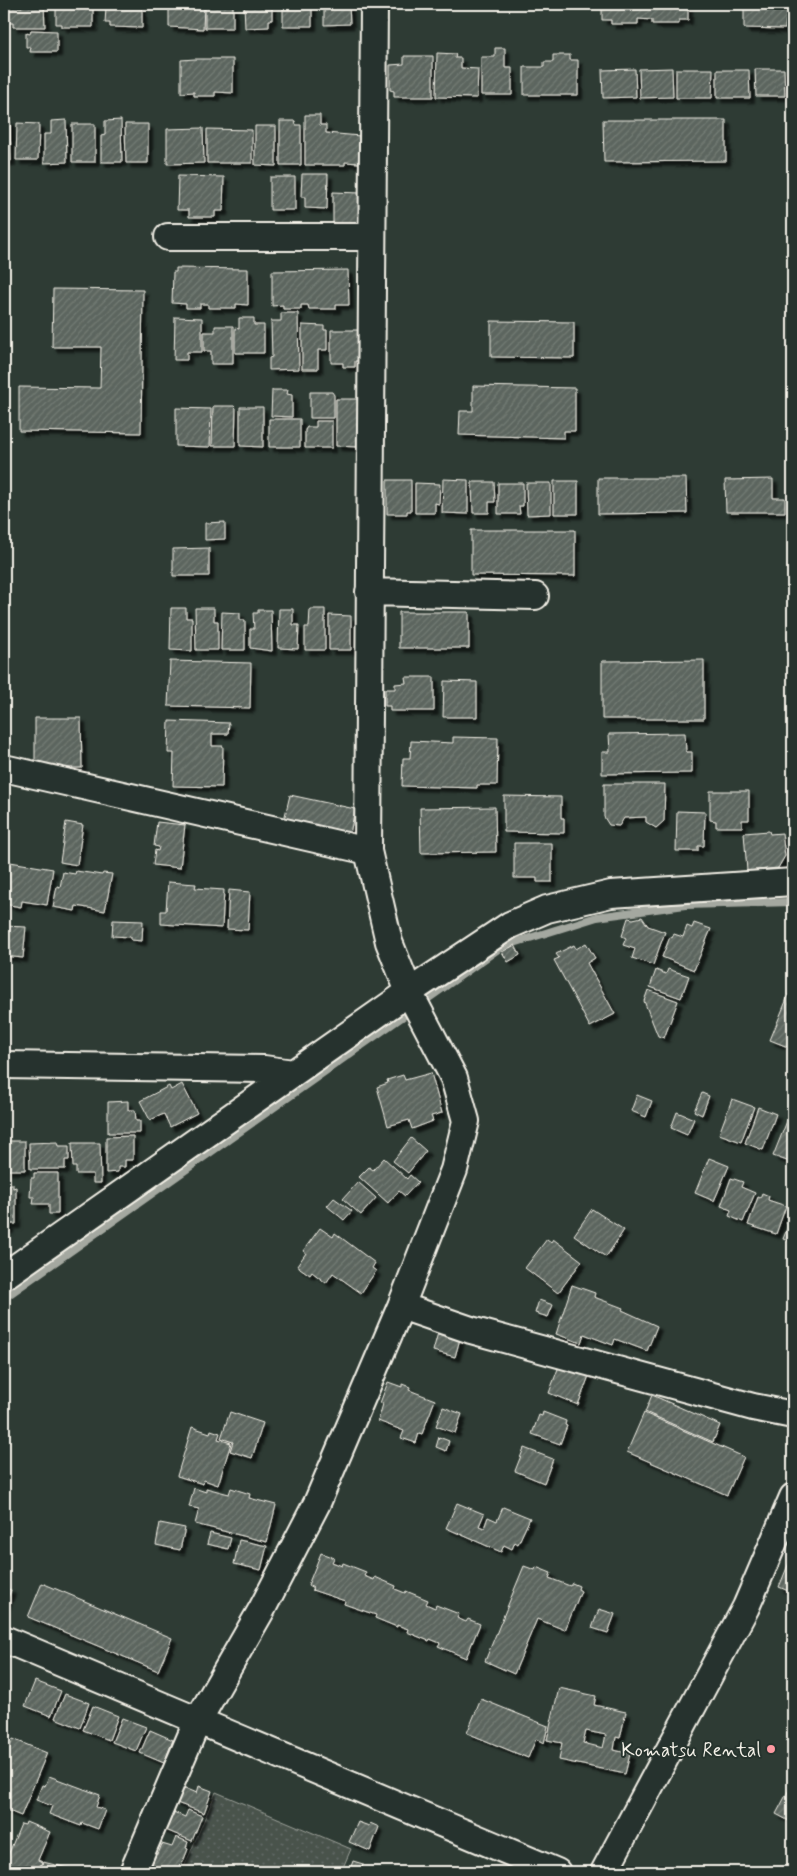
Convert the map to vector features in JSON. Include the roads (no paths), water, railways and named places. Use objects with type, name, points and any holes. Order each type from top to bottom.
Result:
[{"type":"street","points":[[133,1872],[197,1722],[262,1609],[317,1503],[401,1306],[454,1170],[466,1121],[454,1078],[410,992],[390,942],[368,851],[374,4]]},
{"type":"street","points":[[168,237],[372,237]]},
{"type":"street","points":[[369,592],[535,596]]},
{"type":"street","points":[[4,768],[368,851]]},
{"type":"street","points":[[4,1276],[293,1073],[510,925],[547,909],[611,894],[793,882]]},
{"type":"street","points":[[4,1065],[264,1069],[293,1073]]},
{"type":"street","points":[[401,1306],[480,1332],[753,1407],[793,1415]]},
{"type":"street","points":[[604,1872],[746,1607],[793,1497]]},
{"type":"street","points":[[4,1639],[197,1722],[557,1872]]},
{"type":"waterway","points":[[4,1298],[501,947],[597,917],[685,905],[793,902]]},
{"type":"place","name":"Komatsu Rental","points":[[771,1749]]}]
